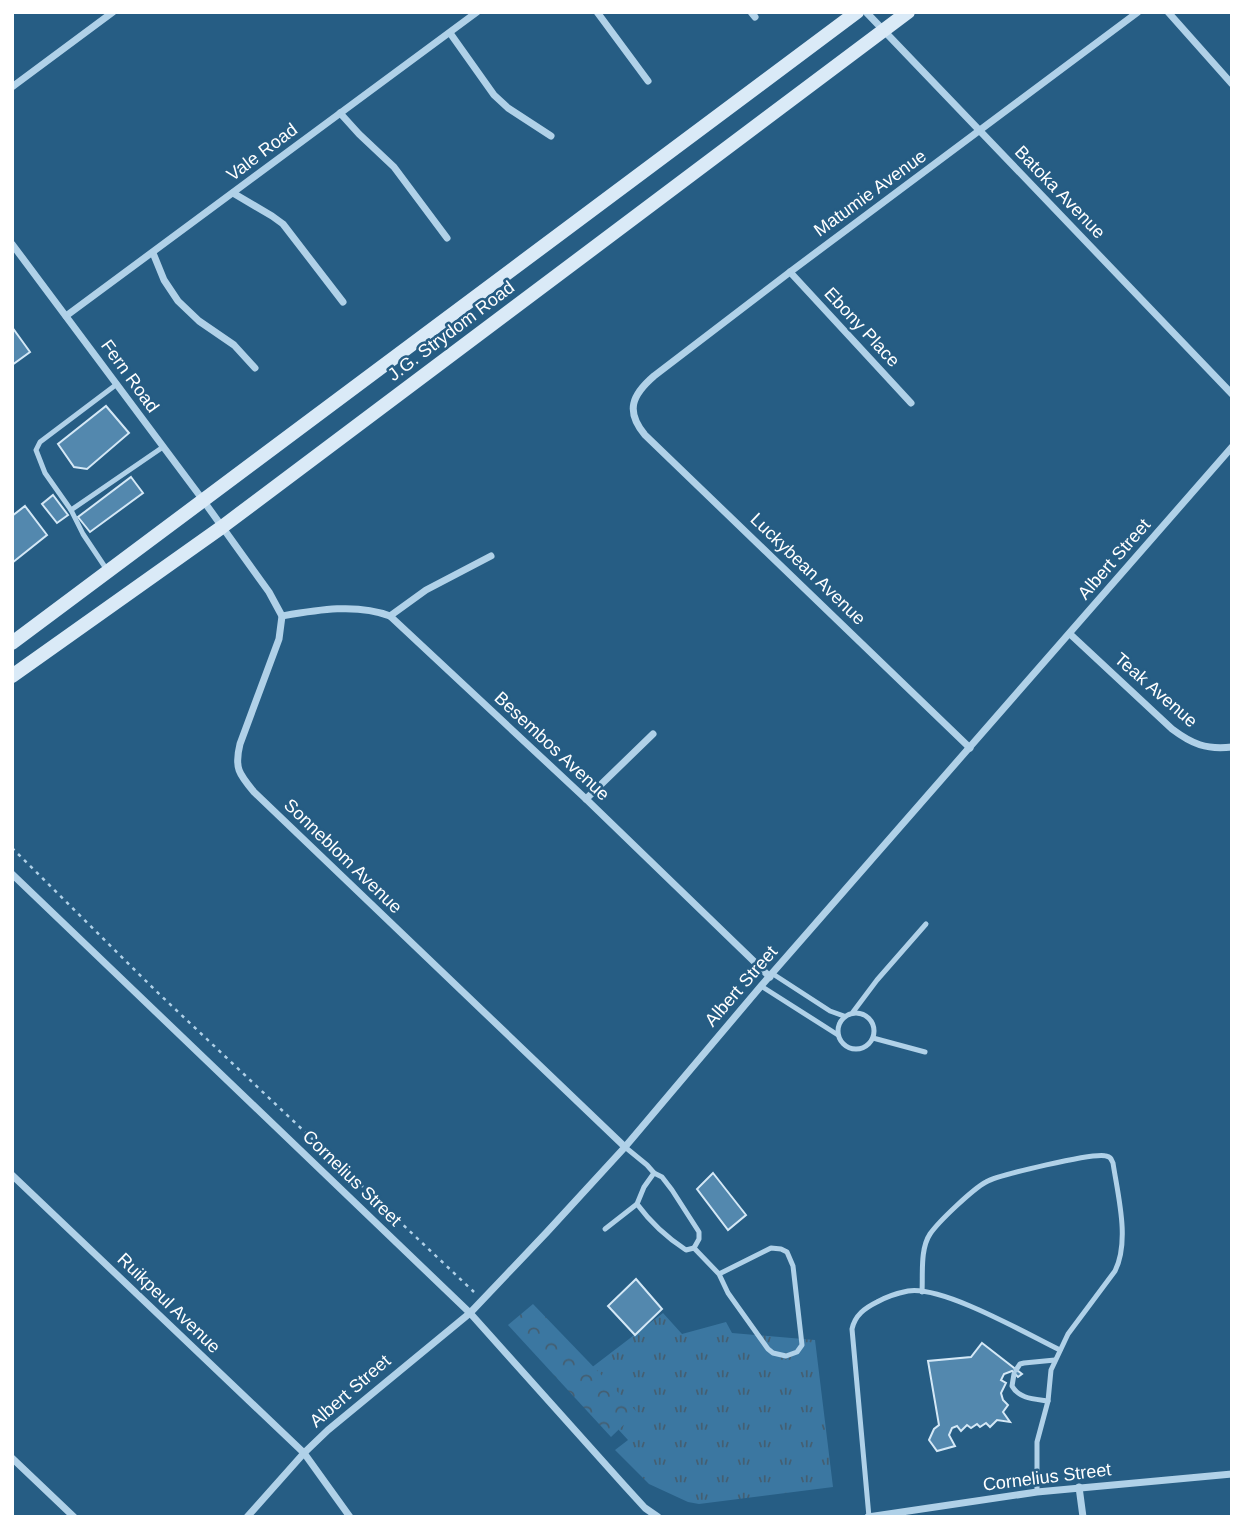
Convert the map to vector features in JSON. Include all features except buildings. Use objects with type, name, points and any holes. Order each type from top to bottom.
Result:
[{"type":"street","points":[[12,87],[113,12]]},
{"type":"street","name":"Vale Road","points":[[66,316],[477,12]]},
{"type":"street","points":[[597,12],[648,81]]},
{"type":"street","name":"J.G. Strydom Road","points":[[12,643],[858,12]]},
{"type":"street","name":"Batoka Avenue","points":[[866,12],[1232,394]]},
{"type":"street","name":"J.G. Strydom Road","points":[[12,676],[222,527],[908,12]]},
{"type":"street","name":"Matumie Avenue","points":[[633,409],[635,396],[654,376],[1138,12]]},
{"type":"street","points":[[1168,12],[1232,84]]},
{"type":"street","points":[[450,33],[494,96],[551,136]]},
{"type":"street","points":[[340,113],[394,167],[447,238]]},
{"type":"street","points":[[233,193],[283,225],[343,302]]},
{"type":"street","name":"Fern Road","points":[[12,244],[222,527]]},
{"type":"street","points":[[153,253],[164,280],[178,301],[199,321],[234,345],[255,368]]},
{"type":"street","name":"Ebony Place","points":[[790,272],[911,402]]},
{"type":"street","name":"Luckybean Avenue","points":[[633,409],[634,418],[645,436],[970,748]]},
{"type":"street","name":"Albert Street","points":[[247,1517],[304,1453],[343,1416],[483,1301],[625,1147],[761,986],[1232,447]]},
{"type":"street","points":[[222,527],[269,592],[282,616],[318,610],[364,610],[390,616],[426,590],[491,556]]},
{"type":"street","name":"Sonneblom Avenue","points":[[282,616],[279,639],[236,757],[240,775],[254,792],[625,1147]]},
{"type":"street","name":"Besembos Avenue","points":[[390,616],[771,975]]},
{"type":"street","name":"Teak Avenue","points":[[1070,634],[1183,737],[1207,748],[1232,747]]},
{"type":"street","points":[[586,799],[653,734]]},
{"type":"street","name":"Cornelius Street","points":[[12,874],[470,1313],[645,1508],[658,1517]]},
{"type":"street","name":"Ruikpeul Avenue","points":[[12,1175],[304,1453],[350,1517]]},
{"type":"street","points":[[12,1458],[74,1517]]},
{"type":"street","name":"Cornelius Street","points":[[868,1517],[1079,1487],[1232,1474]]},
{"type":"street","points":[[1079,1487],[1083,1517]]},
{"type":"lane","points":[[108,573],[71,510],[45,473],[36,453],[37,446],[56,429],[117,384]]},
{"type":"lane","points":[[71,510],[163,447]]},
{"type":"lane","points":[[838,1035],[844,1016],[853,1012],[926,924]]},
{"type":"lane","points":[[771,975],[830,1011],[844,1016]]},
{"type":"lane","points":[[761,986],[838,1035],[842,1043],[859,1049],[868,1045],[873,1038],[874,1028],[871,1019],[863,1013],[853,1012]]},
{"type":"lane","points":[[873,1038],[925,1052]]},
{"type":"lane","points":[[625,1147],[662,1177],[672,1190],[699,1231],[699,1239],[694,1248],[685,1250],[671,1240],[649,1221],[637,1204]]},
{"type":"lane","points":[[922,1292],[925,1247],[929,1236],[978,1187],[1009,1174],[1098,1155],[1109,1156],[1114,1163],[1123,1238],[1120,1260],[1115,1271],[1068,1334],[1051,1370],[1048,1401],[1037,1442],[1037,1492]]},
{"type":"lane","points":[[606,1228],[637,1204],[643,1187],[654,1173]]},
{"type":"lane","points":[[694,1248],[719,1274],[728,1293],[768,1349],[781,1356],[793,1354],[800,1349],[802,1345],[793,1266],[787,1252],[771,1248],[719,1274]]},
{"type":"lane","points":[[868,1517],[852,1329],[853,1323],[864,1309],[880,1300],[909,1291],[931,1292],[963,1303],[1060,1350]]},
{"type":"lane","points":[[1048,1401],[1017,1393],[1012,1386],[1020,1364],[1055,1360]]},
{"type":"path","points":[[12,848],[164,1000],[483,1301]]},
{"type":"green space","points":[[533,1304],[637,1412],[611,1437],[508,1325]]},
{"type":"green space","points":[[663,1313],[682,1334],[726,1322],[732,1333],[815,1340],[833,1487],[699,1504],[688,1502],[649,1484],[615,1450],[628,1440],[574,1381]]}]
